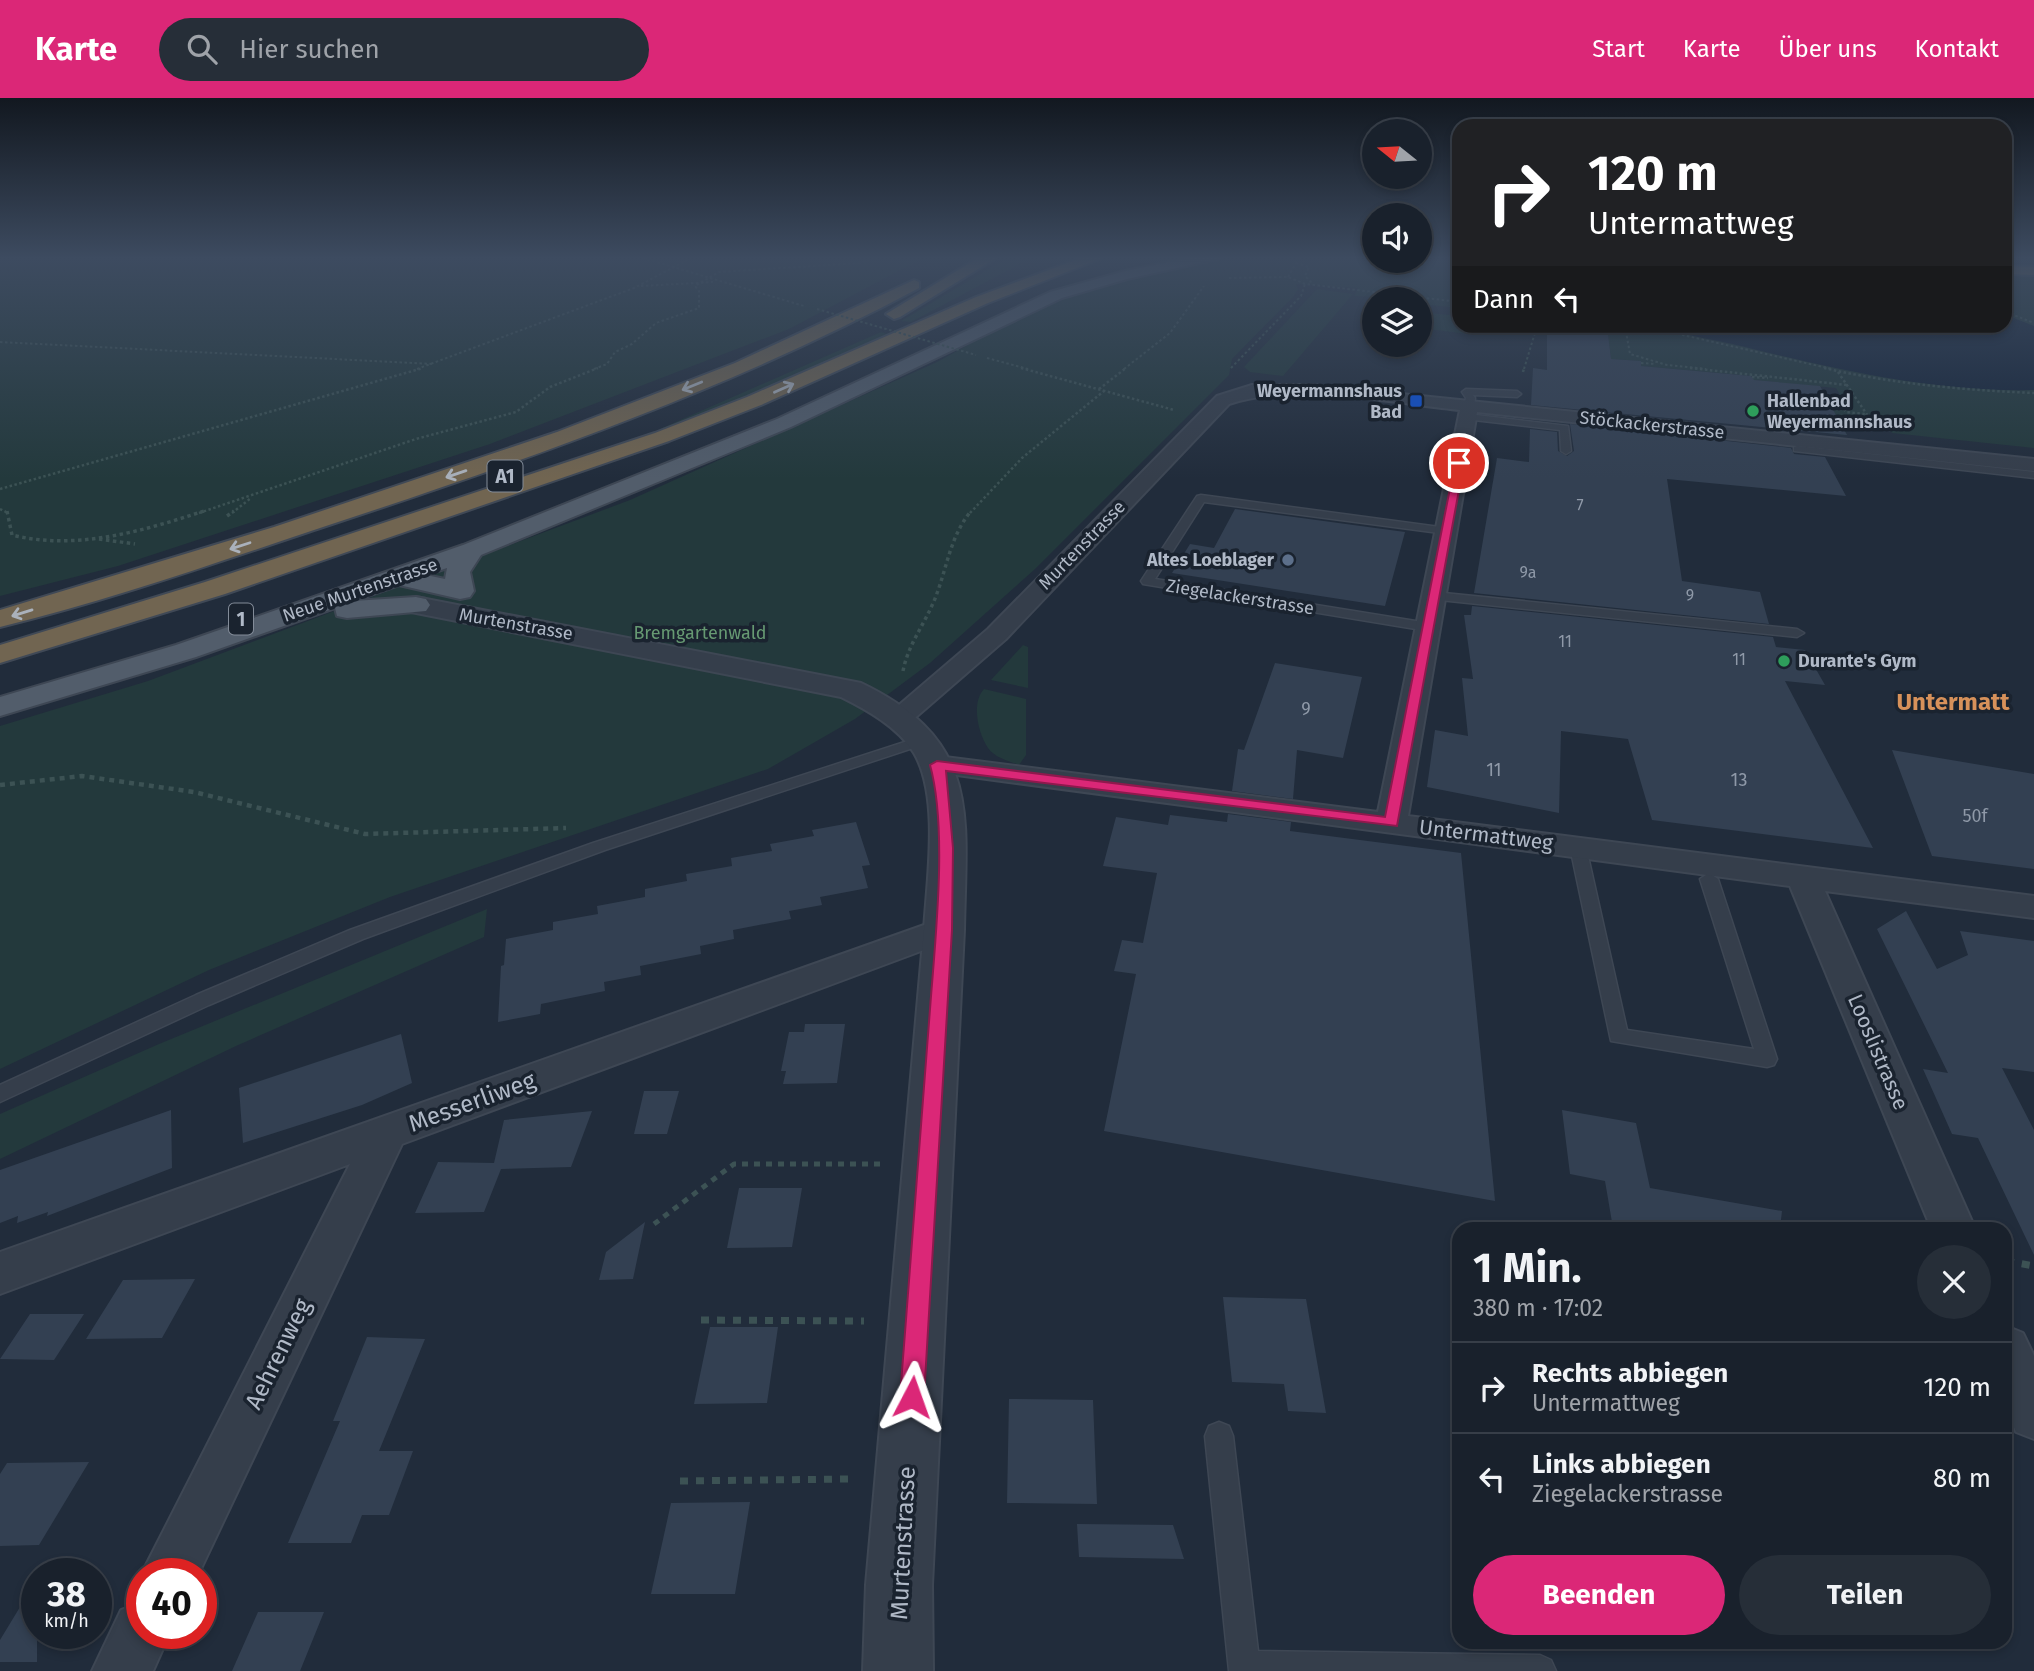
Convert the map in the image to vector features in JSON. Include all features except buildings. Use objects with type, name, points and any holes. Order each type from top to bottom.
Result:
[{"type":"highway","name":"A1","points":[[0,620],[316,521],[606,420],[820,331]]},
{"type":"highway","name":"A1","points":[[0,644],[370,524],[633,428],[857,331]]},
{"type":"highway","points":[[844,361],[900,331]]},
{"type":"highway","points":[[0,654],[215,588],[551,476],[710,419],[912,331]]},
{"type":"main road","name":"Neue Murtenstrasse","points":[[0,705],[472,550],[804,415],[978,331]]},
{"type":"main road","name":"Neue Murtenstrasse","points":[[0,705],[186,651],[634,483]]},
{"type":"main road","points":[[384,577],[460,591],[457,572],[472,550]]},
{"type":"main road","points":[[384,577],[393,594],[416,605]]},
{"type":"main road","points":[[186,651],[339,611],[416,605]]},
{"type":"street","name":"Murtenstrasse","points":[[919,741],[997,634],[1210,412],[1235,394],[1270,388]]},
{"type":"street","name":"Stöckackerstrasse","points":[[1270,388],[1468,412],[1799,446],[2034,465]]},
{"type":"street","points":[[1391,823],[1468,412]]},
{"type":"street","name":"Murtenstrasse","points":[[460,591],[617,642]]},
{"type":"street","name":"Murtenstrasse","points":[[416,605],[830,684],[873,701],[919,741],[942,780],[945,831],[944,930],[899,1585],[898,1671]]},
{"type":"street","name":"Untermattweg","points":[[919,741],[1391,823],[2034,907]]},
{"type":"street","name":"Looslistrasse","points":[[1802,876],[1951,1222]]},
{"type":"street","name":"Messerliweg","points":[[0,1273],[944,930]]},
{"type":"street","name":"Aehrenweg","points":[[177,1558],[386,1134]]},
{"type":"street","points":[[2012,1363],[2034,1414]]},
{"type":"street","points":[[122,1671],[133,1649]]},
{"type":"lane","points":[[1512,406],[1520,383]]},
{"type":"lane","points":[[1517,394],[1466,392],[1471,398],[1468,412],[1564,428],[1566,450]]},
{"type":"lane","points":[[1799,446],[2034,475]]},
{"type":"lane","name":"Ziegelackerstrasse","points":[[1427,628],[1147,581],[1201,498],[1447,531]]},
{"type":"lane","points":[[1434,596],[1797,633]]},
{"type":"lane","points":[[0,1094],[223,990],[406,915],[678,820],[919,741]]},
{"type":"lane","points":[[1578,847],[1618,1036],[1767,1059],[1709,879]]},
{"type":"lane","points":[[1219,1436],[1244,1669],[1540,1671]]},
{"type":"path","points":[[0,489],[435,364],[520,331]]},
{"type":"path","points":[[0,509],[7,510],[12,535],[40,542],[95,539],[165,524],[416,439],[516,412],[550,387],[607,364],[614,352],[634,346],[646,331]]},
{"type":"path","points":[[894,331],[1104,391],[1210,412],[1208,393],[1267,331]]},
{"type":"path","points":[[1099,389],[1172,331]]},
{"type":"path","points":[[1520,383],[1535,333]]},
{"type":"path","points":[[1626,333],[1630,354],[1667,365]]},
{"type":"path","points":[[1673,333],[1838,372],[1949,389],[2034,393]]},
{"type":"path","points":[[0,342],[435,364]]},
{"type":"path","points":[[1641,363],[1766,374],[1768,379]]},
{"type":"path","points":[[1838,372],[1875,425]]},
{"type":"path","points":[[1752,377],[1847,385]]},
{"type":"path","points":[[919,741],[905,658],[932,603],[950,546],[960,528],[1022,459],[1104,391]]},
{"type":"path","points":[[1841,405],[1846,412],[1866,414]]},
{"type":"path","points":[[0,785],[34,779],[82,776],[194,792],[366,834],[569,828]]},
{"type":"path","points":[[653,1224],[734,1164],[881,1164]]},
{"type":"path","points":[[2012,1262],[2034,1266]]},
{"type":"path","points":[[701,1320],[864,1321]]},
{"type":"path","points":[[680,1481],[848,1479]]},
{"type":"green space","points":[[0,331],[783,331],[490,444],[118,566],[0,596]]},
{"type":"green space","name":"Bremgartenwald","points":[[993,331],[1259,331],[1232,359],[1229,375],[1035,569],[930,663],[855,719],[768,769],[390,897],[209,970],[0,1069],[0,726],[148,681],[630,500],[937,362]]},
{"type":"green space","points":[[1277,331],[1321,331],[1283,376],[1250,372],[1244,367]]},
{"type":"green space","points":[[2034,331],[2034,448],[1892,433],[1887,427],[1841,422],[1847,435],[1672,417],[1805,394],[1826,396],[1830,404],[1846,405],[1836,388],[1753,380],[1751,376],[1641,366],[1640,361],[1611,359],[1608,333]]},
{"type":"green space","points":[[881,332],[887,334],[790,379],[664,430],[660,429]]},
{"type":"green space","points":[[1023,645],[1028,647],[1028,688],[991,680]]},
{"type":"green space","points":[[984,689],[1026,699],[1026,755],[1019,765],[994,754],[984,742],[977,710]]},
{"type":"green space","points":[[487,909],[484,937],[236,1046],[0,1159],[0,1114],[159,1044]]},
{"type":"water","points":[[2034,331],[2034,390],[1964,388],[1894,379],[1678,333]]},
{"type":"place","name":"Weyermannshaus Bad","points":[[1416,401]]},
{"type":"place","name":"Hallenbad Weyermannshaus","points":[[1753,411]]},
{"type":"place","name":"Altes Loeblager","points":[[1288,560]]},
{"type":"place","name":"Durante's Gym","points":[[1784,661]]},
{"type":"district","name":"Untermatt","points":[[1953,702]]},
{"type":"route","points":[[912,1397],[944,930],[946,865],[942,780],[937,765],[1391,823],[1459,463]]}]
